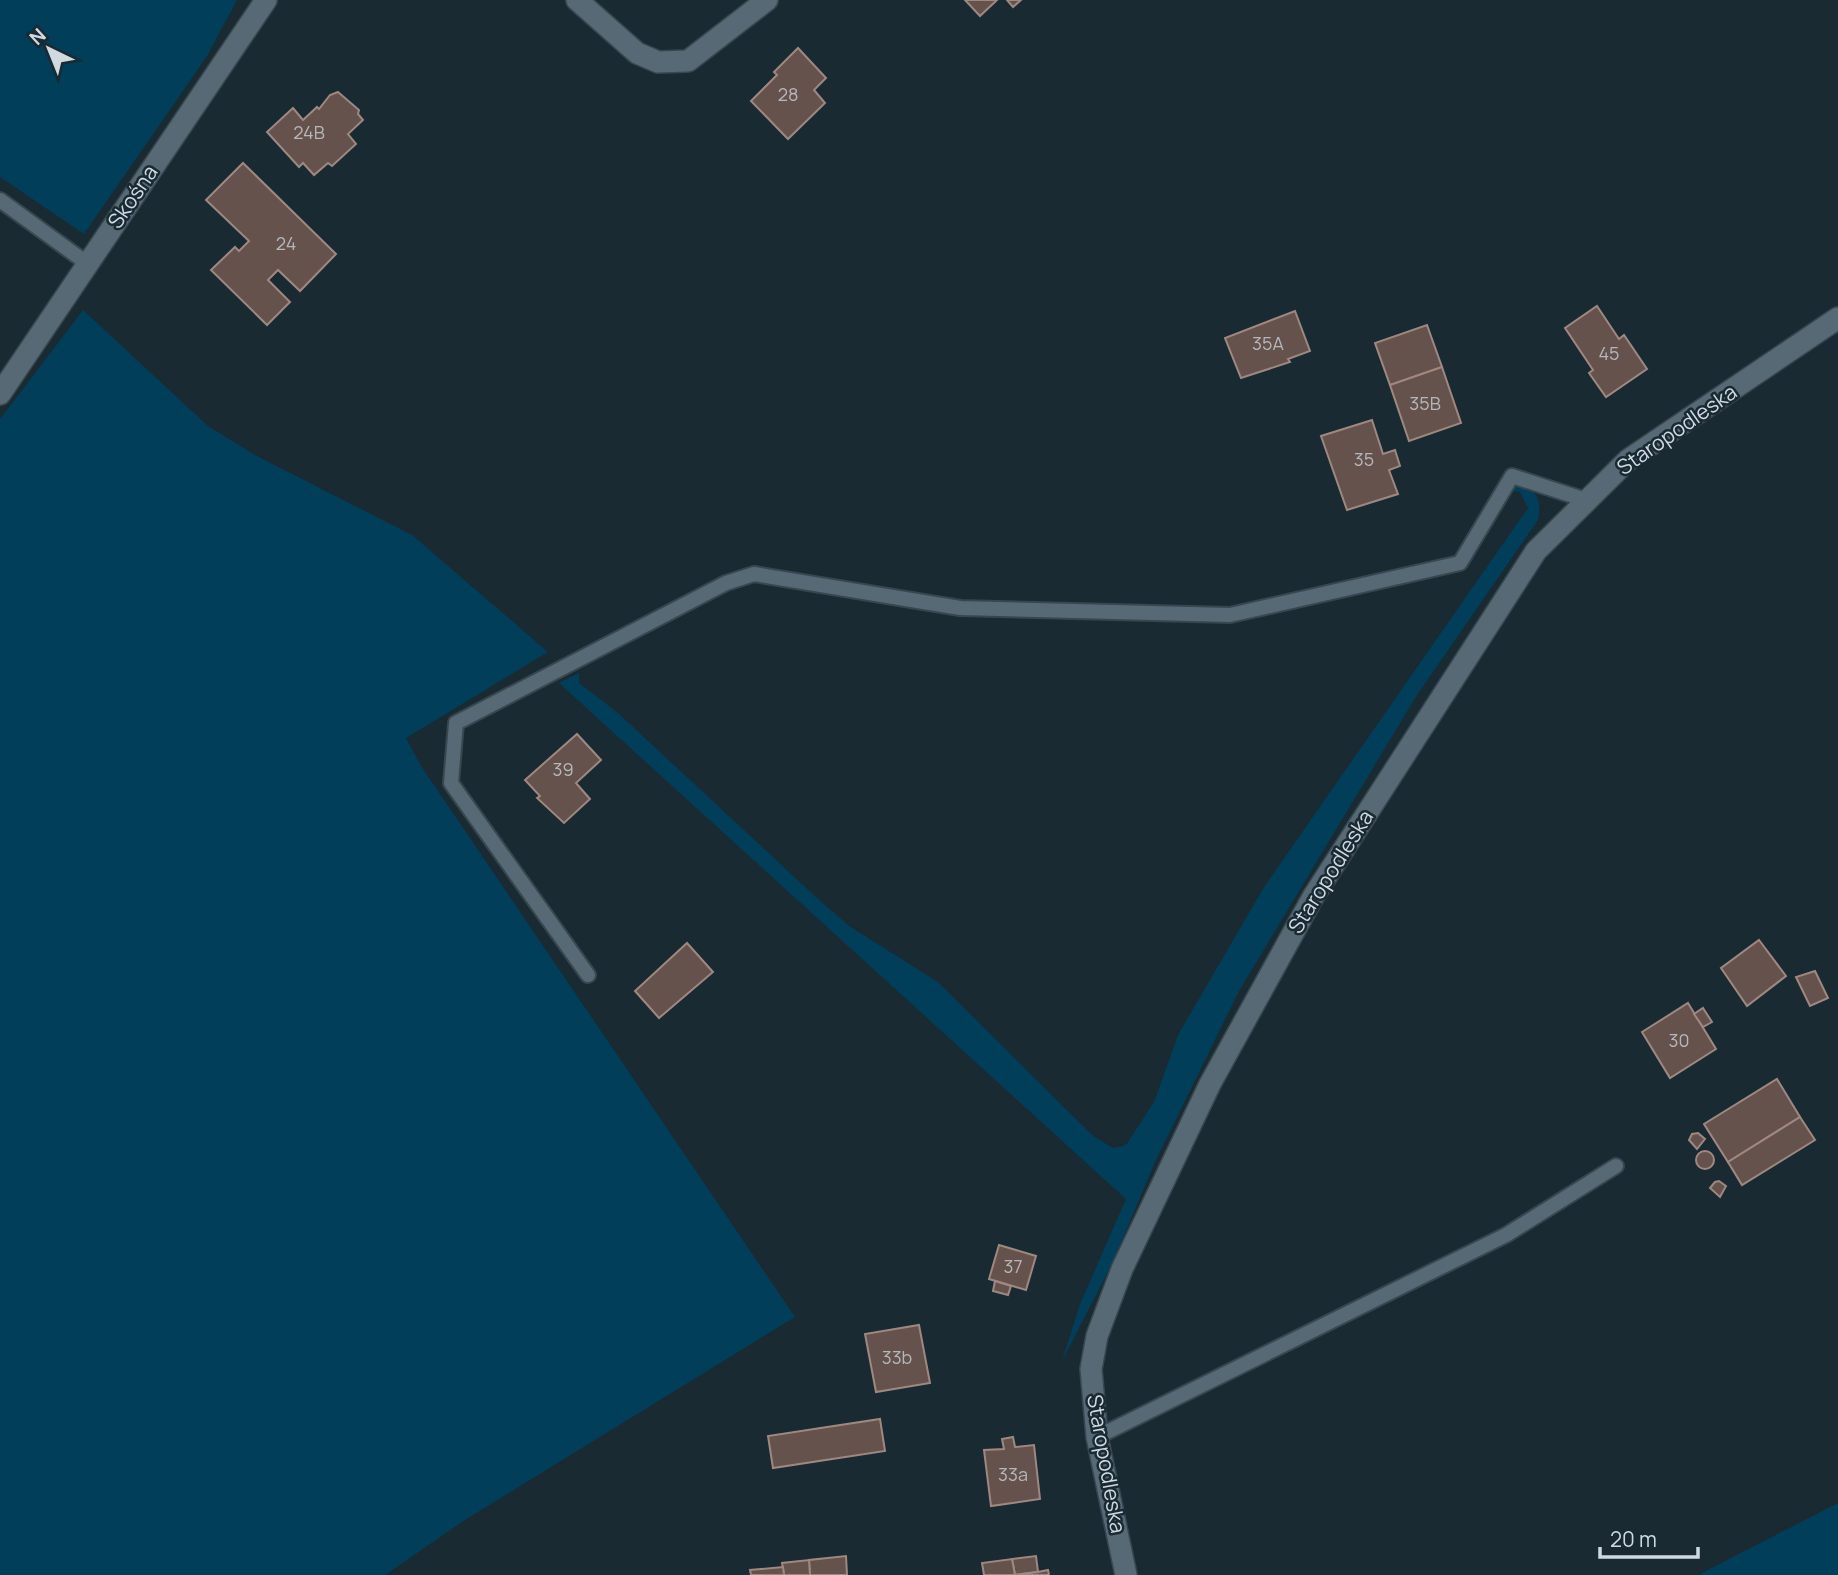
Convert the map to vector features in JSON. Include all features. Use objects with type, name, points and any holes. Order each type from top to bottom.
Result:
[{"type":"street","name":"Skośna","points":[[0,394],[266,0]]},
{"type":"street","points":[[577,0],[637,53],[658,62],[688,61],[767,0]]},
{"type":"street","name":"Staropodleska","points":[[1126,1575],[1097,1437],[1091,1369],[1097,1336],[1122,1269],[1210,1084],[1313,897],[1536,551],[1628,460],[1838,318]]},
{"type":"lane","points":[[0,200],[88,264]]},
{"type":"lane","points":[[588,975],[451,783],[456,723],[726,583],[754,574],[960,608],[1230,615],[1460,563],[1512,476],[1586,500]]},
{"type":"lane","points":[[1097,1437],[1506,1235],[1616,1166]]},
{"type":"shaded area","points":[[0,0],[237,0],[207,56],[84,234],[0,177]]},
{"type":"shaded area","points":[[83,310],[208,426],[255,455],[412,535],[548,652],[406,738],[421,766],[795,1317],[465,1520],[385,1575],[0,1575],[0,419]]},
{"type":"shaded area","points":[[1524,484],[1538,499],[1538,520],[1417,695],[1239,991],[1155,1162],[1112,1264],[1062,1361],[1080,1304],[1126,1199],[559,683],[579,673],[579,683],[617,712],[818,899],[849,926],[938,982],[1093,1136],[1113,1148],[1126,1145],[1154,1102],[1178,1035],[1264,887],[1528,508],[1520,492],[1508,490]]},
{"type":"shaded area","points":[[1838,1503],[1838,1575],[1698,1575]]},
{"type":"building","points":[[965,0],[997,0],[980,16]]},
{"type":"building","points":[[1007,0],[1021,0],[1013,7]]},
{"type":"building","points":[[798,48],[826,78],[814,90],[825,103],[788,139],[751,101],[777,75],[774,72]]},
{"type":"building","points":[[338,92],[359,110],[358,114],[363,120],[348,134],[356,144],[332,166],[328,163],[314,175],[303,163],[299,167],[267,132],[293,108],[303,120],[317,107],[319,109],[330,95]]},
{"type":"building","points":[[243,163],[336,254],[300,291],[278,270],[268,280],[290,302],[267,325],[211,270],[235,247],[239,251],[249,241],[206,200]]},
{"type":"building","points":[[1597,306],[1619,339],[1624,335],[1647,369],[1606,397],[1589,373],[1593,370],[1565,328]]},
{"type":"building","points":[[1295,311],[1310,351],[1288,359],[1290,362],[1241,378],[1225,338]]},
{"type":"building","points":[[1427,325],[1442,367],[1390,385],[1375,343]]},
{"type":"building","points":[[1442,367],[1461,423],[1409,441],[1390,385]]},
{"type":"building","points":[[1372,420],[1383,454],[1395,450],[1400,466],[1389,470],[1398,494],[1347,510],[1321,436]]},
{"type":"building","points":[[577,734],[601,760],[576,783],[590,799],[564,823],[537,798],[540,796],[525,780]]},
{"type":"building","points":[[1759,940],[1786,976],[1747,1006],[1721,968]]},
{"type":"building","points":[[687,943],[713,972],[659,1018],[635,991]]},
{"type":"building","points":[[1815,971],[1828,998],[1810,1006],[1796,977]]},
{"type":"building","points":[[1688,1003],[1716,1049],[1670,1078],[1642,1032]]},
{"type":"building","points":[[1703,1008],[1712,1022],[1703,1027],[1694,1014]]},
{"type":"building","points":[[1777,1079],[1800,1117],[1728,1162],[1704,1124]]},
{"type":"building","points":[[1800,1117],[1815,1140],[1742,1185],[1728,1162]]},
{"type":"building","points":[[1698,1133],[1705,1139],[1697,1149],[1689,1140],[1692,1134]]},
{"type":"building","points":[[1705,1151],[1711,1154],[1714,1160],[1711,1166],[1705,1169],[1699,1166],[1696,1160],[1699,1154]]},
{"type":"building","points":[[1719,1181],[1726,1186],[1720,1197],[1710,1188]]},
{"type":"building","points":[[999,1245],[1036,1256],[1026,1290],[989,1279]]},
{"type":"building","points":[[995,1281],[1011,1286],[1008,1295],[993,1291]]},
{"type":"building","points":[[919,1325],[930,1383],[876,1392],[865,1334]]},
{"type":"building","points":[[880,1419],[885,1451],[773,1468],[768,1436]]},
{"type":"building","points":[[1013,1437],[1015,1447],[1034,1445],[1040,1499],[991,1506],[984,1450],[1004,1449],[1002,1439]]},
{"type":"building","points":[[846,1556],[847,1575],[810,1575],[809,1560]]},
{"type":"building","points":[[1036,1556],[1038,1572],[1015,1575],[1012,1559]]},
{"type":"building","points":[[1012,1559],[1015,1575],[984,1575],[982,1563]]},
{"type":"building","points":[[809,1560],[810,1575],[784,1575],[782,1563]]},
{"type":"building","points":[[783,1567],[784,1575],[751,1575],[750,1570]]},
{"type":"building","points":[[1048,1570],[1049,1575],[1014,1575],[1038,1572]]}]
